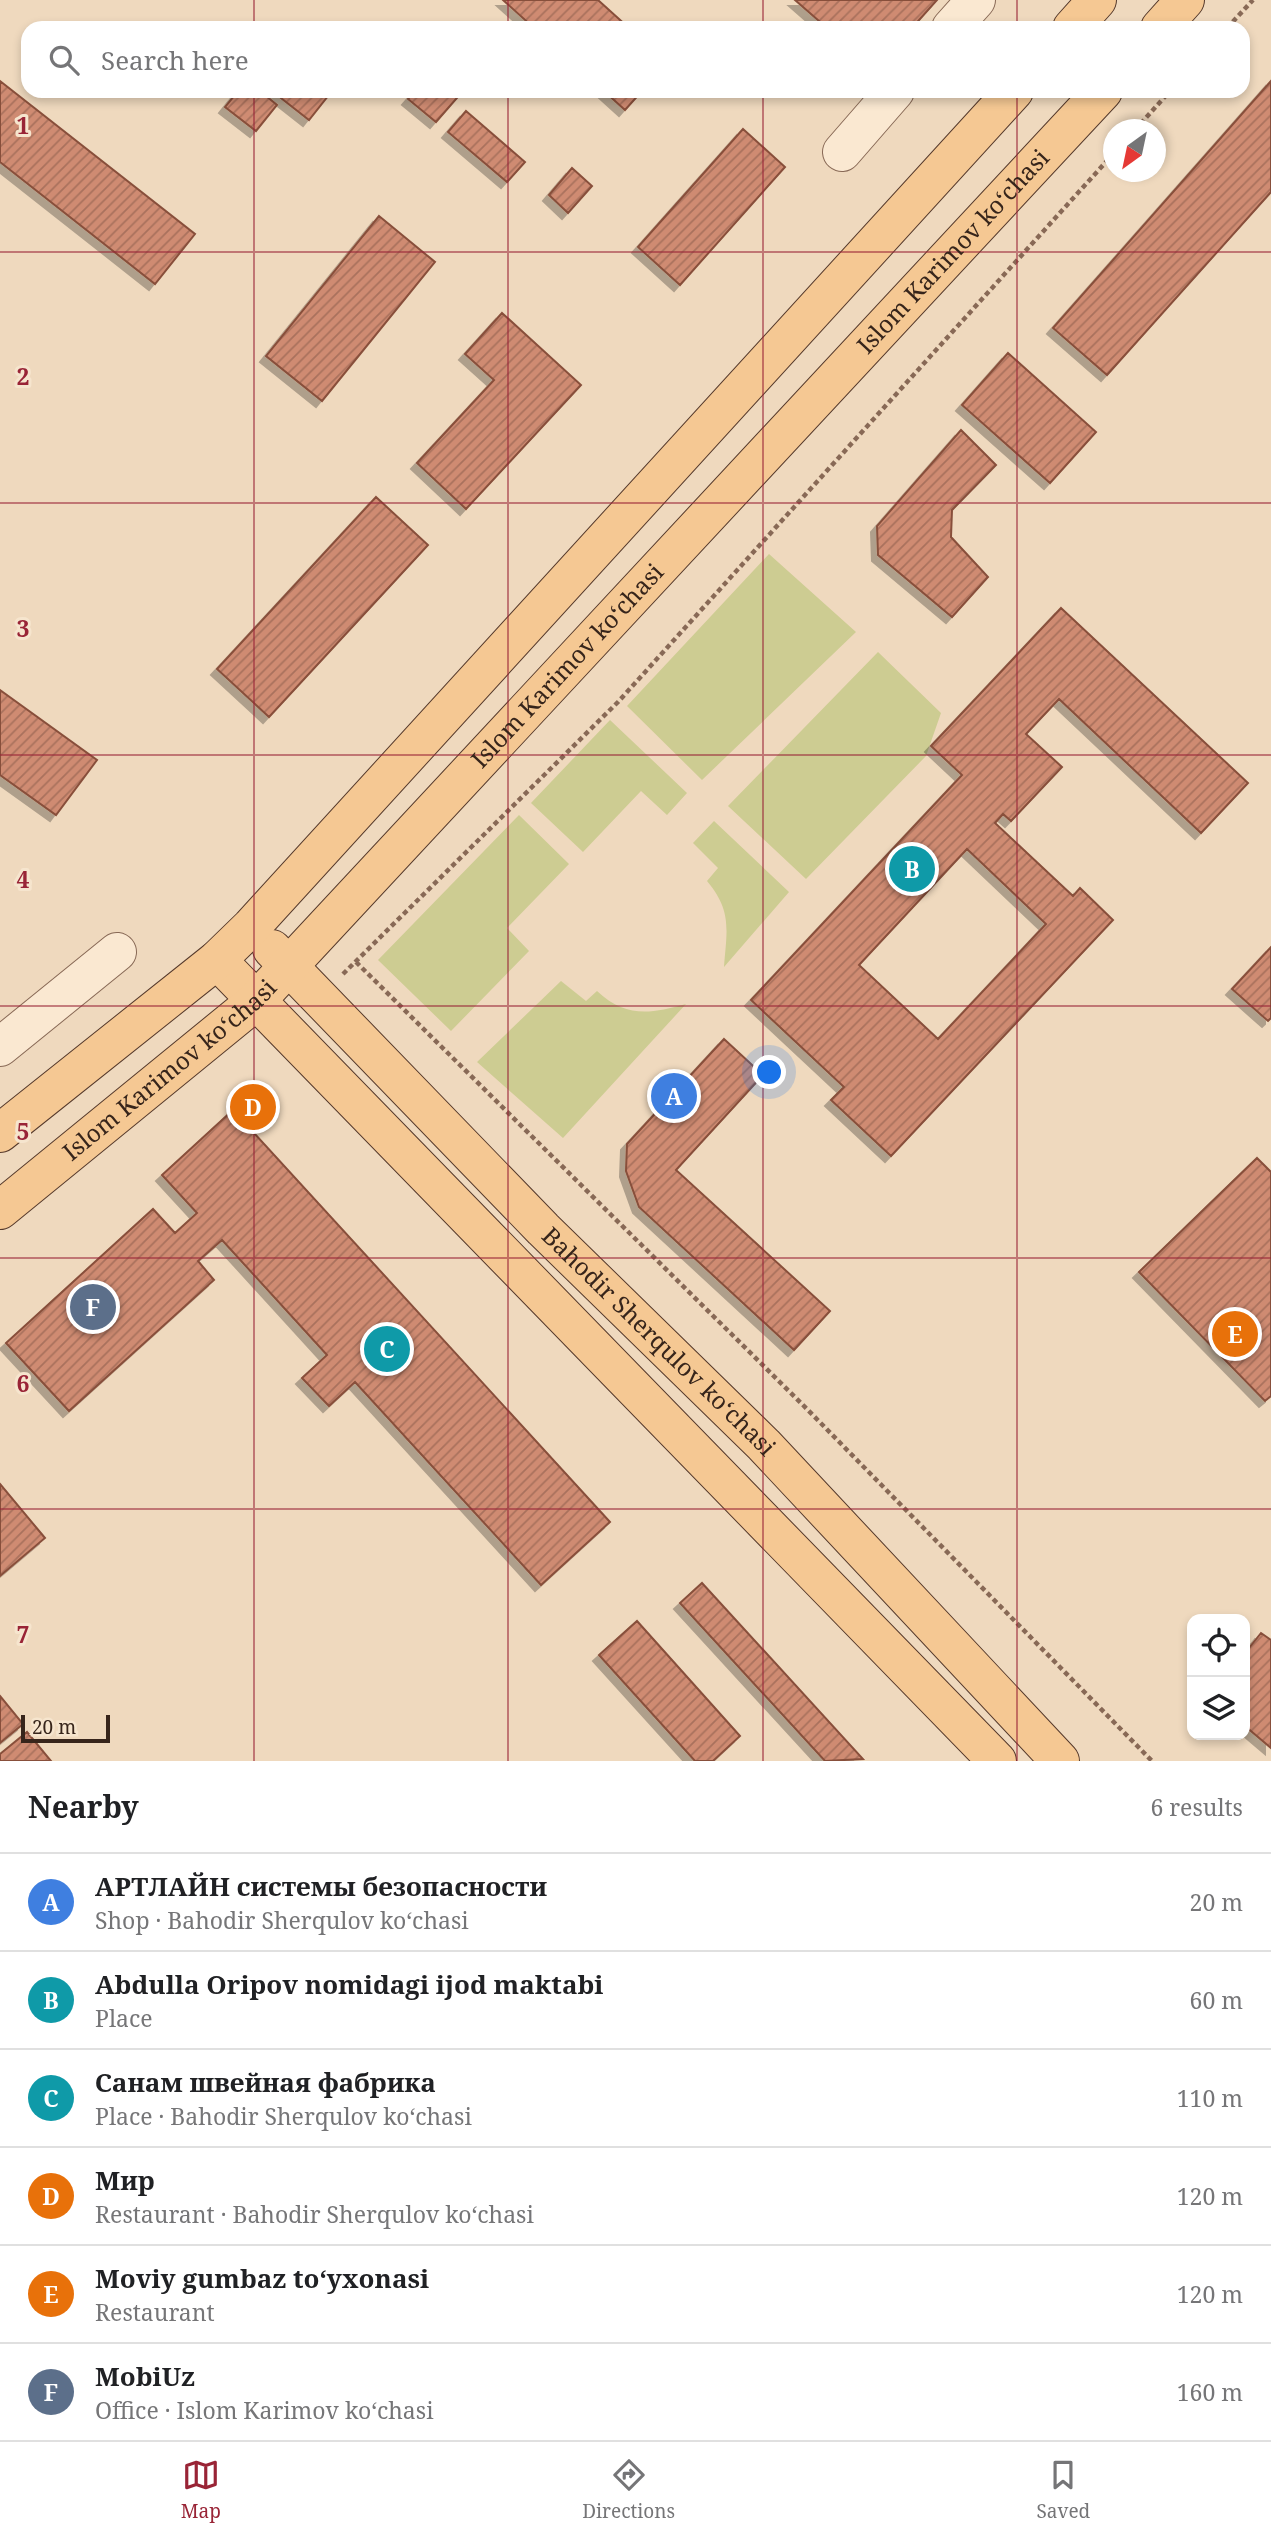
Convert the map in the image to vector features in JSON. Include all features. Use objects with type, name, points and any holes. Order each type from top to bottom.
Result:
[{"type":"main road","points":[[1078,21],[1097,0]]},
{"type":"main road","points":[[1166,21],[1185,0]]},
{"type":"main road","points":[[0,1133],[217,960],[251,927],[1008,98]]},
{"type":"main road","name":"Islom Karimov ko‘chasi","points":[[0,1209],[256,1001],[1096,98]]},
{"type":"main road","name":"Bahodir Sherqulov ko‘chasi","points":[[251,927],[543,1229],[764,1445],[1060,1761]]},
{"type":"main road","name":"Bahodir Sherqulov ko‘chasi","points":[[217,960],[997,1761]]},
{"type":"lane","points":[[957,21],[975,0]]},
{"type":"lane","points":[[842,152],[889,98]]},
{"type":"lane","points":[[0,1047],[117,952]]},
{"type":"path","points":[[1234,21],[1253,0]]},
{"type":"path","points":[[1145,119],[1164,98]]},
{"type":"path","points":[[340,976],[618,702],[1103,165]]},
{"type":"path","points":[[356,962],[803,1405],[1152,1761]]},
{"type":"shaded area","points":[[769,554],[856,632],[702,780],[627,706]]},
{"type":"shaded area","points":[[878,652],[941,713],[926,756],[806,879],[728,806]]},
{"type":"shaded area","points":[[610,720],[687,793],[667,815],[641,791],[583,852],[531,803]]},
{"type":"shaded area","points":[[519,815],[569,864],[507,928],[529,951],[451,1031],[378,960]]},
{"type":"shaded area","points":[[714,821],[789,892],[724,967],[726,921],[721,902],[707,881],[718,868],[693,843]]},
{"type":"shaded area","points":[[561,981],[586,1001],[597,991],[628,1010],[661,1010],[686,1004],[563,1138],[477,1062]]},
{"type":"building","points":[[503,0],[598,0],[621,21],[526,21]]},
{"type":"building","points":[[795,0],[937,0],[918,21],[819,21]]},
{"type":"building","points":[[0,81],[195,234],[155,284],[0,162]]},
{"type":"building","points":[[1271,81],[1271,192],[1107,375],[1053,328]]},
{"type":"building","points":[[232,98],[268,98],[277,105],[256,131],[225,107]]},
{"type":"building","points":[[281,98],[326,98],[309,120]]},
{"type":"building","points":[[409,98],[457,98],[436,122]]},
{"type":"building","points":[[612,98],[636,98],[625,110]]},
{"type":"building","points":[[466,111],[525,162],[507,182],[448,132]]},
{"type":"building","points":[[743,129],[785,167],[680,285],[638,247]]},
{"type":"building","points":[[572,168],[592,186],[568,213],[549,195]]},
{"type":"building","points":[[379,216],[435,262],[322,401],[266,356]]},
{"type":"building","points":[[502,313],[581,385],[466,509],[417,463],[494,380],[465,354]]},
{"type":"building","points":[[1008,353],[1096,432],[1050,483],[962,405]]},
{"type":"building","points":[[961,430],[996,465],[952,510],[951,537],[988,577],[952,617],[878,555],[877,526]]},
{"type":"building","points":[[376,497],[428,545],[269,717],[217,669]]},
{"type":"building","points":[[1061,608],[1248,783],[1201,833],[1059,699],[1026,734],[1062,767],[1011,821],[1003,814],[995,823],[1073,896],[1080,888],[1113,920],[891,1156],[831,1100],[844,1087],[751,1000],[962,775],[931,746]],"holes":[[[967,849],[1046,924],[938,1039],[859,965]]]},
{"type":"building","points":[[0,690],[97,760],[56,815],[0,775]]},
{"type":"building","points":[[1271,947],[1271,1018],[1268,1021],[1232,989]]},
{"type":"building","points":[[724,1039],[763,1075],[676,1170],[830,1311],[794,1350],[639,1207],[626,1171],[627,1144]]},
{"type":"building","points":[[233,1110],[610,1522],[541,1585],[355,1382],[329,1406],[302,1378],[327,1355],[222,1240],[198,1261],[214,1280],[69,1411],[6,1343],[153,1209],[175,1233],[197,1213],[162,1175]]},
{"type":"building","points":[[1257,1158],[1271,1172],[1271,1396],[1265,1401],[1139,1272]]},
{"type":"building","points":[[0,1484],[45,1538],[0,1576]]},
{"type":"building","points":[[702,1583],[863,1759],[825,1761],[680,1603]]},
{"type":"building","points":[[637,1621],[740,1736],[713,1761],[695,1761],[599,1655]]},
{"type":"building","points":[[1261,1633],[1271,1640],[1271,1748],[1250,1730],[1250,1647]]},
{"type":"building","points":[[0,1696],[23,1724],[0,1743]]},
{"type":"building","points":[[27,1732],[51,1761],[0,1761],[0,1754]]},
{"type":"place","name":"Abdulla Oripov nomidagi ijod maktabi","points":[[912,869]]},
{"type":"place","name":"АРТЛАЙН системы безопасности","points":[[674,1096]]},
{"type":"place","name":"Мир","points":[[253,1107]]},
{"type":"place","name":"MobiUz","points":[[93,1307]]},
{"type":"place","name":"Moviy gumbaz to‘yxonasi","points":[[1235,1334]]},
{"type":"place","name":"Санам швейная фабрика","points":[[387,1349]]}]
